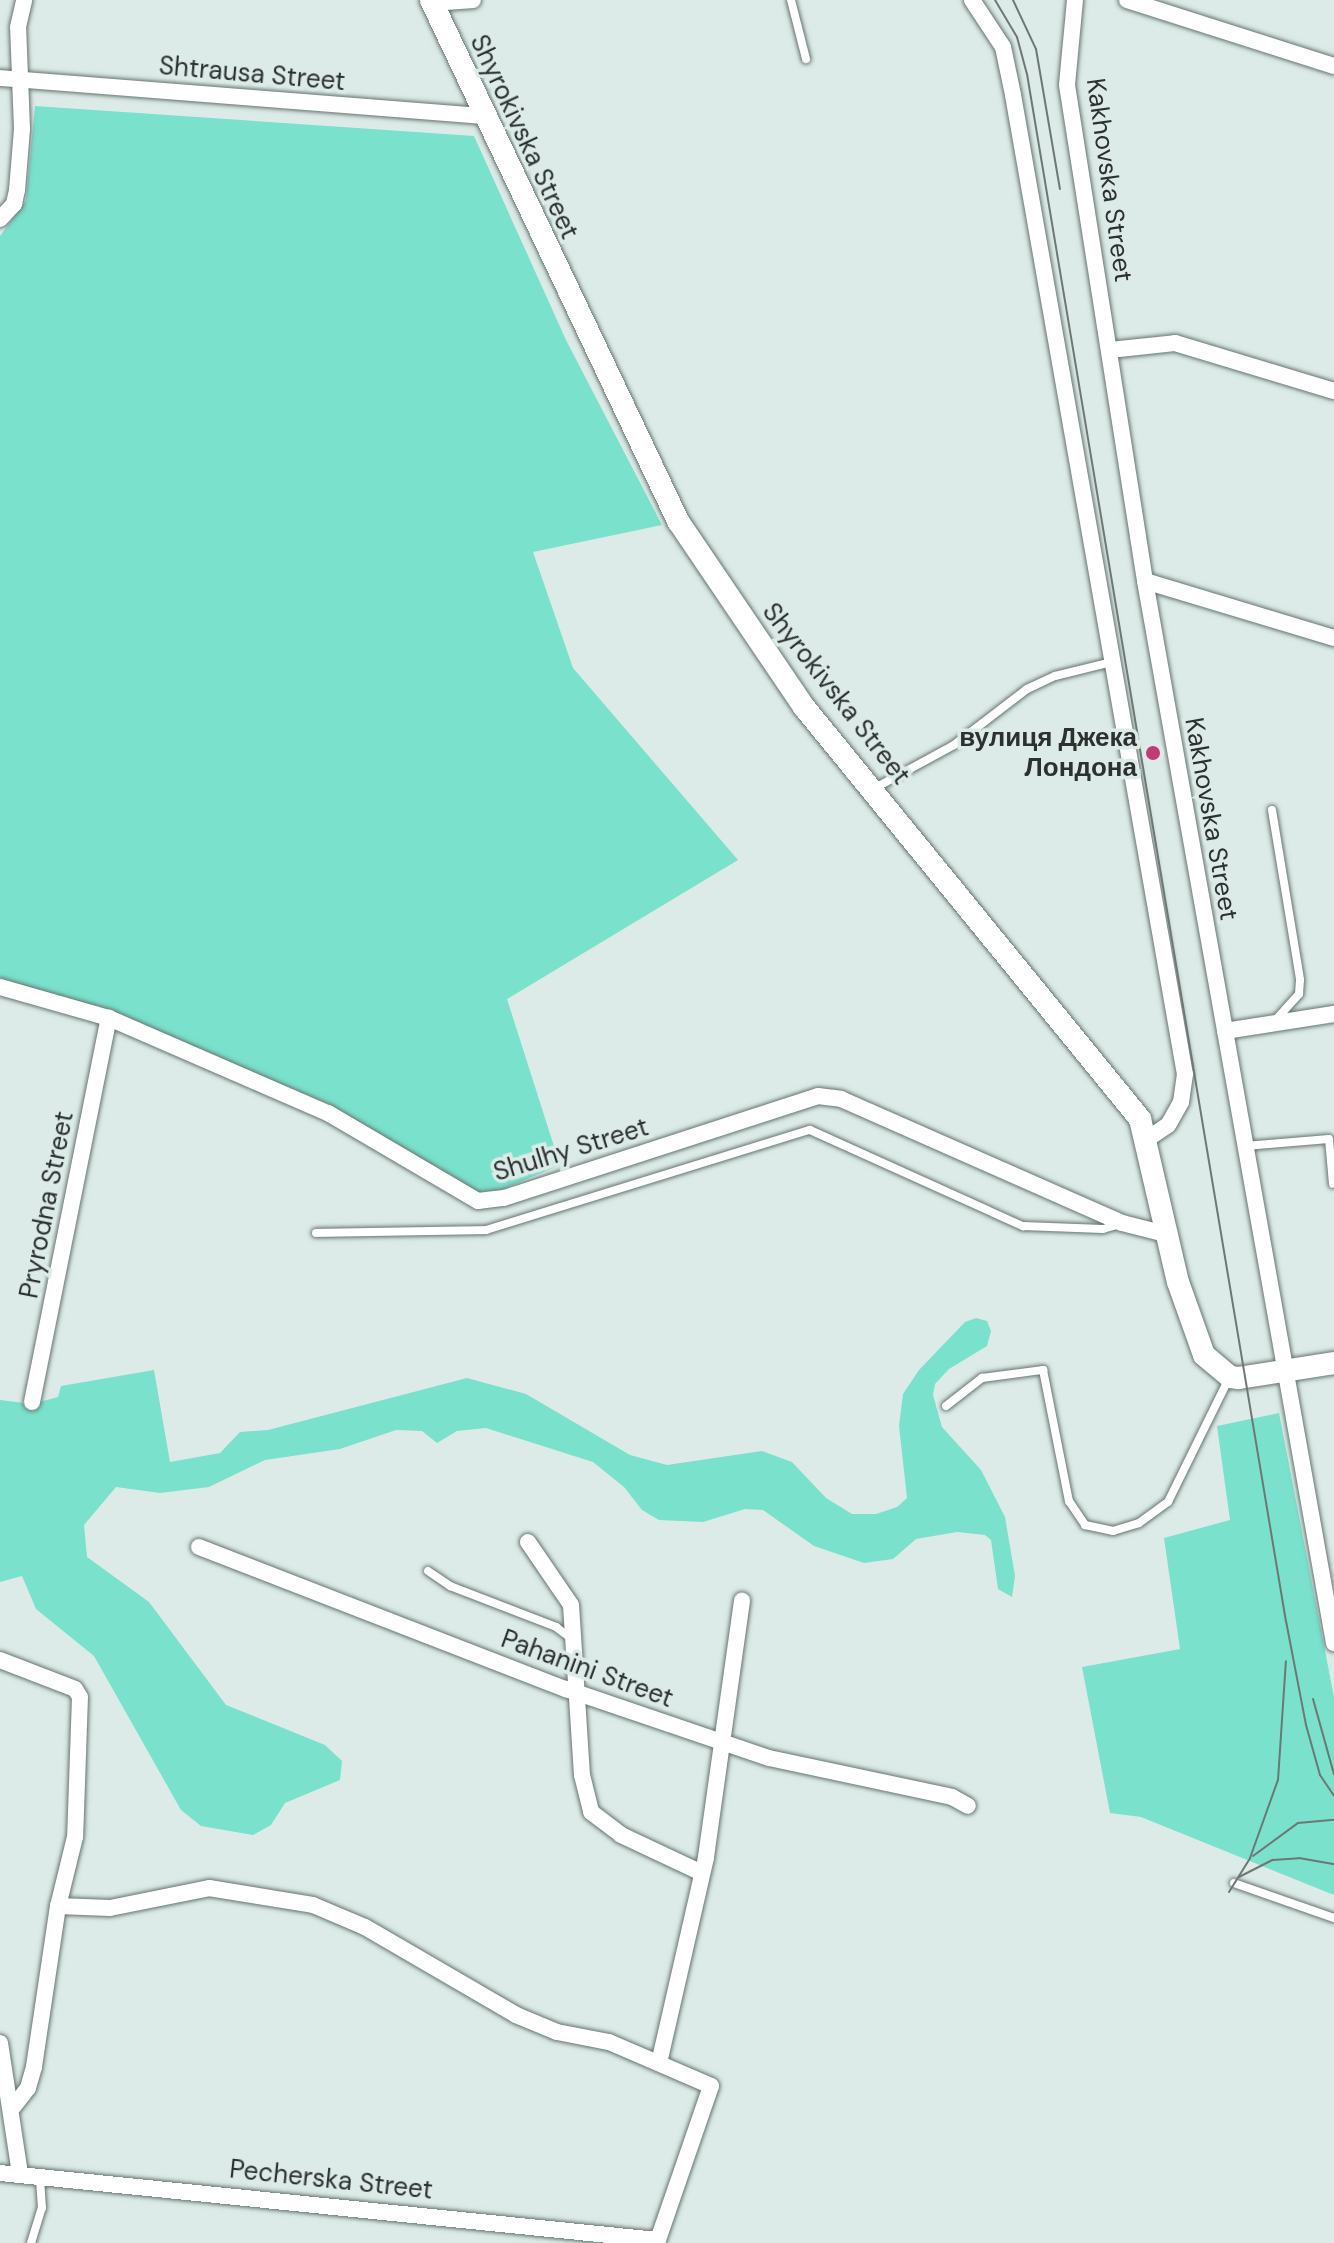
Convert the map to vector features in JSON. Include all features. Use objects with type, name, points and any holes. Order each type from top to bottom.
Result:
[{"type":"main road","name":"Shyrokivska Street","points":[[431,1],[678,521],[804,707],[874,788],[1132,1108],[1149,1138],[1169,1235],[1197,1343],[1234,1377]]},
{"type":"main road","points":[[1234,1377],[1334,1363]]},
{"type":"street","points":[[0,219],[14,204],[17,190],[22,129],[18,80],[24,0]]},
{"type":"street","points":[[431,1],[473,0]]},
{"type":"street","points":[[972,0],[1003,47],[1008,71],[1185,1074],[1181,1102],[1168,1125],[1149,1138]]},
{"type":"street","name":"Kakhovska Street","points":[[1075,0],[1067,85],[1145,581],[1283,1372],[1334,1643]]},
{"type":"street","points":[[1127,0],[1334,66]]},
{"type":"street","name":"Shtrausa Street","points":[[0,78],[483,116]]},
{"type":"street","points":[[1110,350],[1175,343],[1334,391]]},
{"type":"street","points":[[1145,581],[1334,638]]},
{"type":"street","name":"Shulhy Street","points":[[0,987],[109,1018],[328,1113],[478,1201],[504,1198],[818,1096],[841,1099],[1122,1223],[1169,1235]]},
{"type":"street","points":[[1225,1031],[1334,1014]]},
{"type":"street","name":"Pryrodna Street","points":[[32,1402],[109,1018]]},
{"type":"street","points":[[528,1542],[571,1605],[576,1643],[582,1775],[591,1812],[621,1835],[702,1873]]},
{"type":"street","name":"Pahanini Street","points":[[199,1547],[578,1693],[769,1758],[952,1797],[968,1806]]},
{"type":"street","points":[[659,2063],[702,1873],[725,1743],[742,1601]]},
{"type":"street","points":[[0,1660],[75,1689],[80,1697],[74,1766],[79,1810],[58,1906],[34,2067],[28,2088],[13,2107]]},
{"type":"street","points":[[58,1906],[110,1908],[209,1888],[263,1892],[313,1905],[365,1927],[516,2015],[659,2063],[711,2086],[657,2242]]},
{"type":"street","points":[[0,2043],[13,2107],[20,2174]]},
{"type":"street","name":"Pecherska Street","points":[[0,2173],[657,2242]]},
{"type":"lane","points":[[791,0],[806,59]]},
{"type":"lane","points":[[874,788],[954,745],[1027,689],[1067,672],[1112,662]]},
{"type":"lane","points":[[1272,810],[1300,980],[1299,994],[1272,1024]]},
{"type":"lane","points":[[316,1233],[486,1230],[810,1130],[1023,1226],[1103,1229],[1122,1223]]},
{"type":"lane","points":[[1244,1146],[1329,1139],[1333,1184]]},
{"type":"lane","points":[[946,1406],[982,1378],[1043,1370],[1069,1501],[1085,1525],[1113,1531],[1139,1523],[1168,1502],[1210,1408],[1234,1377]]},
{"type":"lane","points":[[428,1571],[450,1586],[556,1627],[576,1643]]},
{"type":"lane","points":[[1234,1883],[1334,1918]]},
{"type":"lane","points":[[31,2243],[42,2208],[40,2176]]},
{"type":"green space","points":[[35,106],[474,136],[566,340],[662,525],[533,552],[573,668],[738,860],[507,999],[560,1165],[501,1190],[478,1192],[329,1104],[113,1014],[0,981],[0,236],[26,201]]},
{"type":"green space","points":[[976,1318],[987,1321],[991,1331],[987,1346],[949,1369],[935,1384],[933,1395],[942,1427],[981,1470],[1005,1517],[1015,1576],[1012,1597],[998,1589],[991,1540],[985,1535],[957,1532],[916,1539],[893,1559],[864,1563],[814,1546],[763,1510],[745,1509],[703,1522],[659,1520],[642,1510],[624,1487],[593,1462],[486,1428],[457,1431],[437,1443],[422,1431],[396,1430],[340,1449],[265,1460],[209,1487],[160,1493],[116,1487],[84,1525],[87,1557],[149,1602],[226,1705],[325,1745],[342,1761],[340,1780],[285,1803],[271,1825],[253,1835],[201,1826],[181,1810],[94,1656],[36,1609],[22,1576],[0,1582],[0,1400],[32,1404],[58,1397],[61,1386],[154,1370],[170,1462],[220,1453],[240,1432],[268,1430],[467,1378],[526,1394],[630,1455],[667,1465],[762,1451],[792,1462],[826,1498],[852,1514],[876,1514],[897,1507],[907,1498],[899,1426],[903,1394],[919,1370],[965,1322]]},
{"type":"green space","points":[[1279,1413],[1334,1697],[1334,1895],[1141,1817],[1110,1813],[1082,1667],[1180,1649],[1164,1538],[1230,1520],[1217,1426]]},
{"type":"tram line","points":[[995,0],[1017,37],[1027,74],[1286,1621],[1306,1725],[1320,1775],[1334,1796]]},
{"type":"tram line","points":[[1013,0],[1036,49],[1060,189]]},
{"type":"tram line","points":[[1229,1892],[1250,1858],[1278,1780],[1286,1661]]},
{"type":"tram line","points":[[1313,1699],[1334,1774]]},
{"type":"tram line","points":[[1253,1856],[1298,1823],[1334,1820]]},
{"type":"tram line","points":[[1239,1877],[1273,1860],[1299,1858],[1334,1864]]},
{"type":"place","name":"вулиця Джека Лондона","points":[[1153,753]]}]
